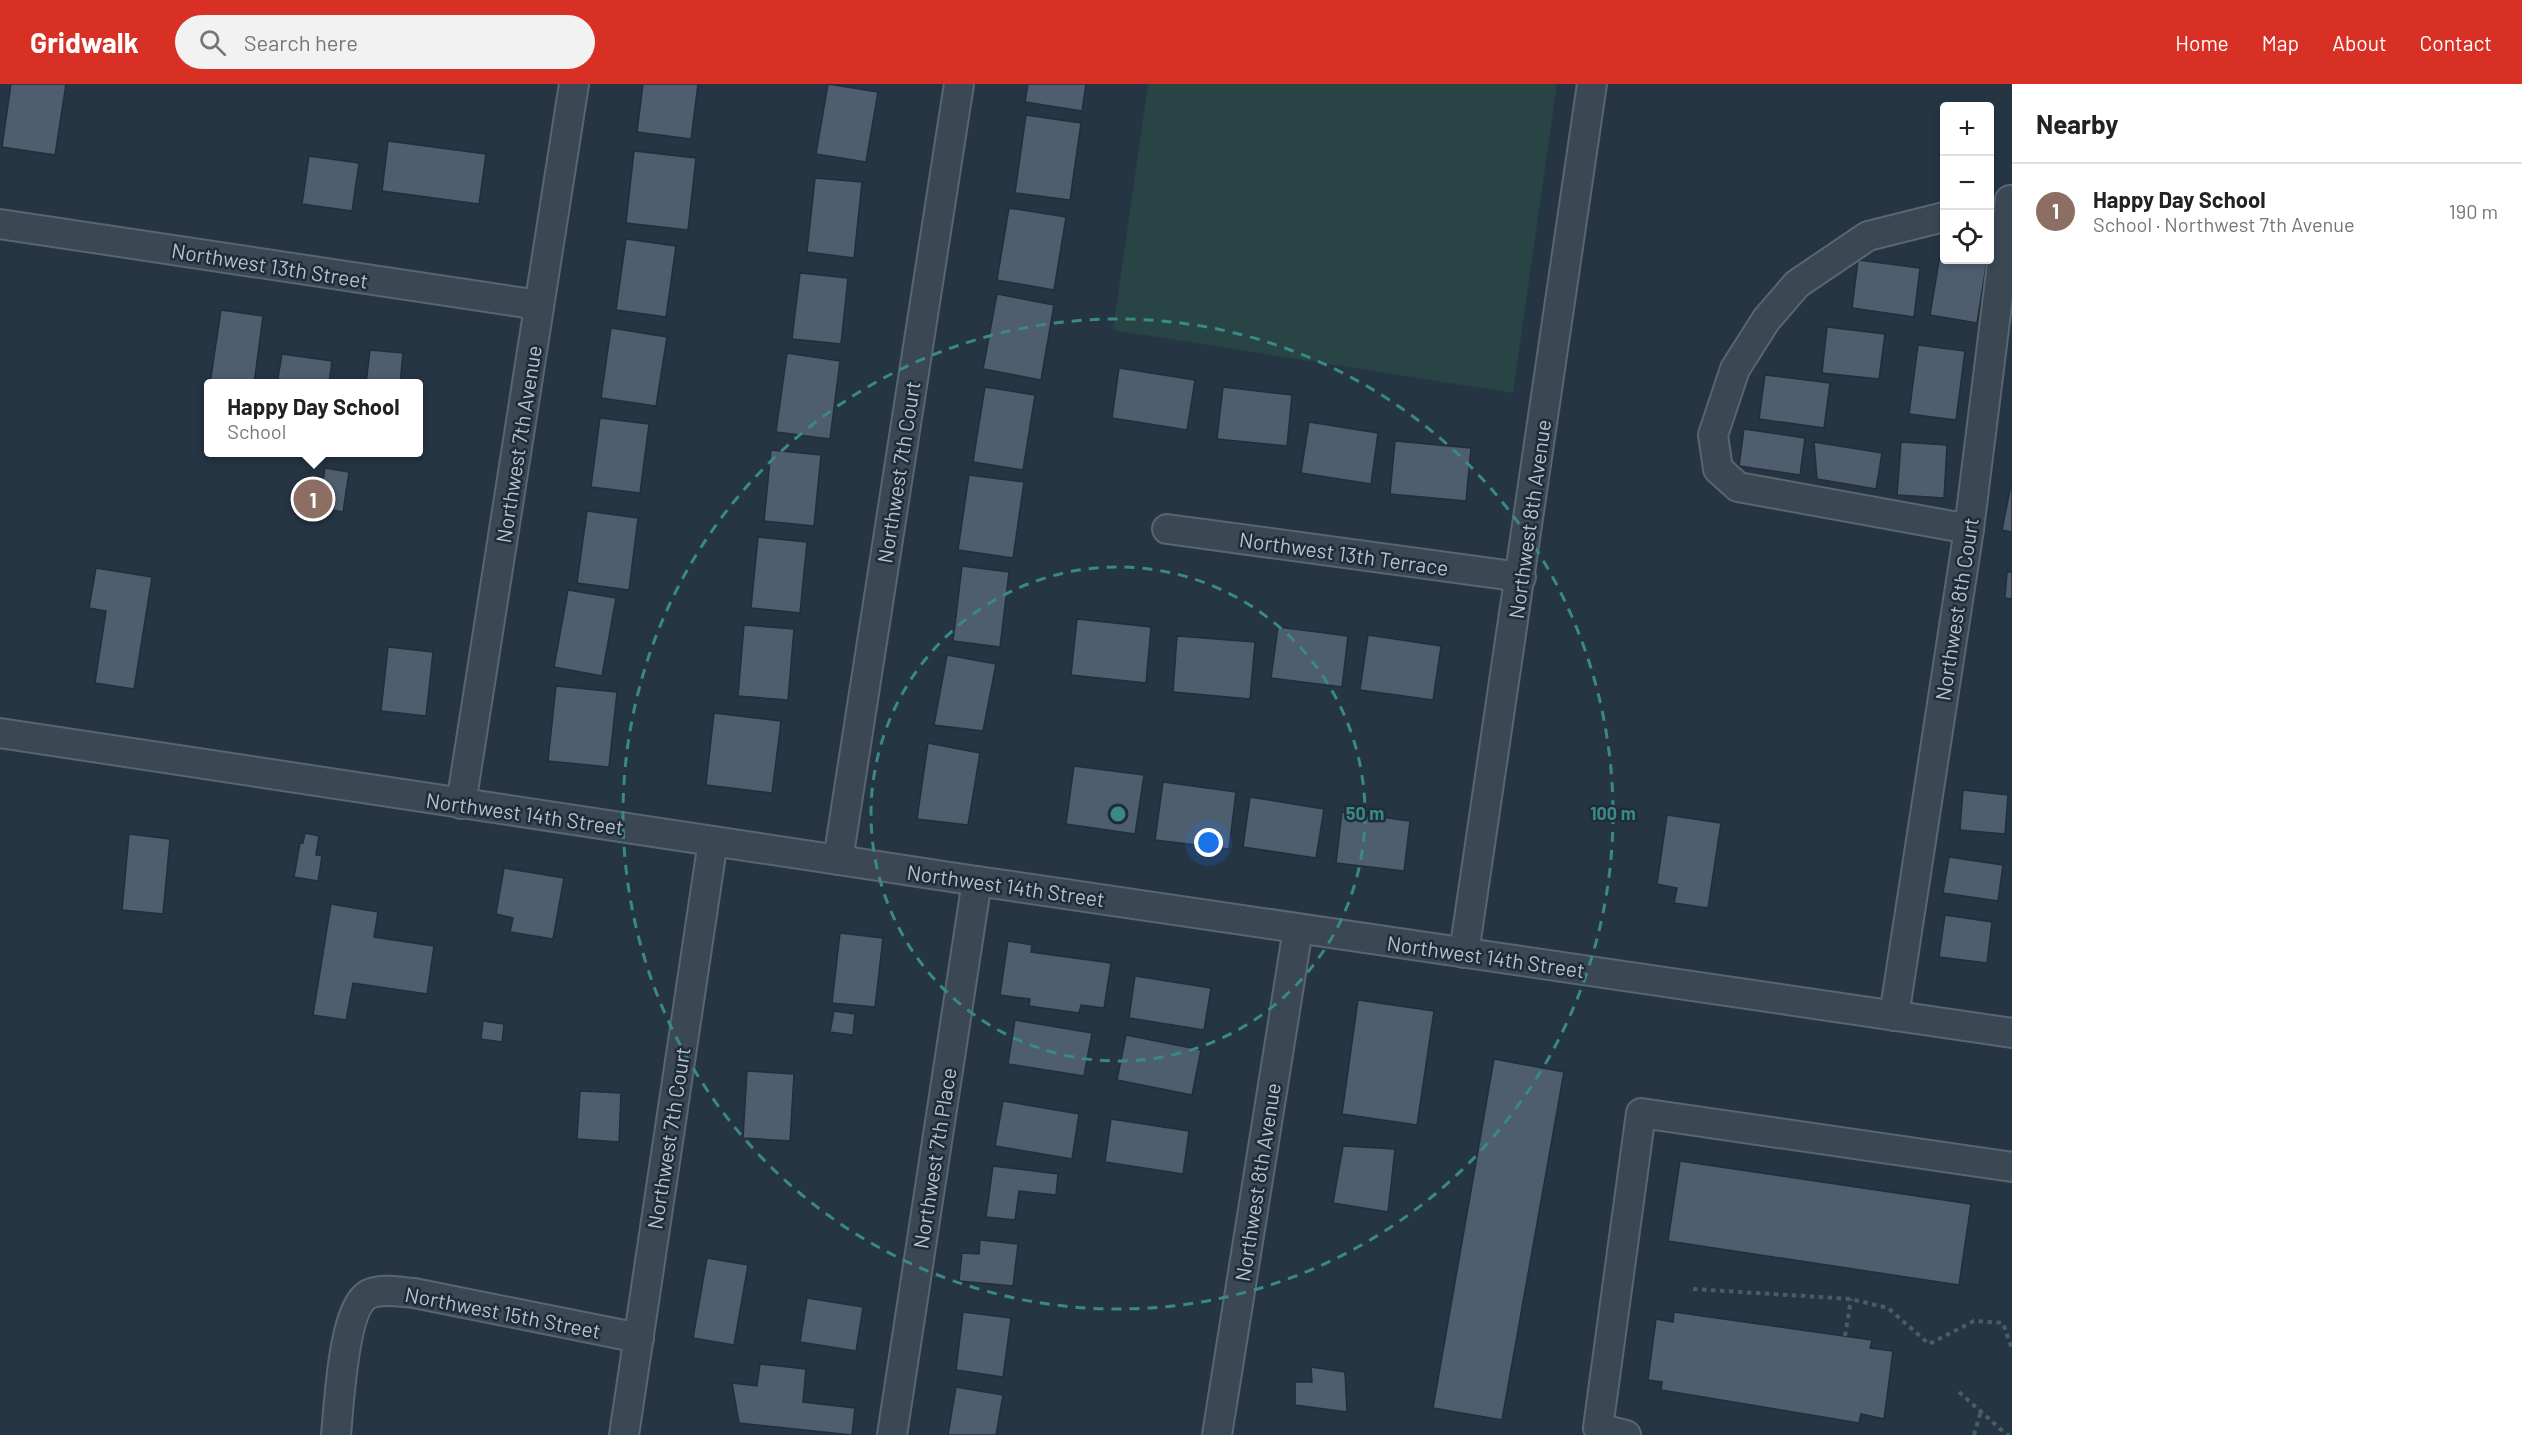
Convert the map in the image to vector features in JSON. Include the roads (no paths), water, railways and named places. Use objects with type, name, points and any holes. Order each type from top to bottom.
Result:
[{"type":"street","name":"Northwest 7th Avenue","points":[[461,804],[574,84]]},
{"type":"street","name":"Northwest 7th Court","points":[[838,860],[958,84]]},
{"type":"street","name":"Northwest 8th Avenue","points":[[1464,953],[1592,84]]},
{"type":"street","name":"Northwest 8th Court","points":[[1894,1016],[1969,530],[2004,202]]},
{"type":"street","points":[[1940,218],[1868,236],[1797,284],[1766,320],[1735,369],[1713,435],[1718,469],[1738,488],[1969,530]]},
{"type":"street","name":"Northwest 13th Street","points":[[0,225],[539,305]]},
{"type":"street","name":"Northwest 13th Terrace","points":[[1167,529],[1521,577]]},
{"type":"street","name":"Northwest 14th Street","points":[[0,733],[1298,929],[2012,1033]]},
{"type":"street","name":"Northwest 7th Court","points":[[624,1435],[713,841]]},
{"type":"street","name":"Northwest 7th Place","points":[[892,1435],[977,881]]},
{"type":"street","name":"Northwest 8th Avenue","points":[[1217,1435],[1298,929]]},
{"type":"street","points":[[1626,1435],[1598,1428],[1641,1113],[2012,1167]]},
{"type":"street","name":"Northwest 15th Street","points":[[336,1435],[349,1330],[353,1313],[368,1294],[382,1291],[414,1293],[639,1338]]},
{"type":"place","name":"Happy Day School","points":[[313,499]]}]
